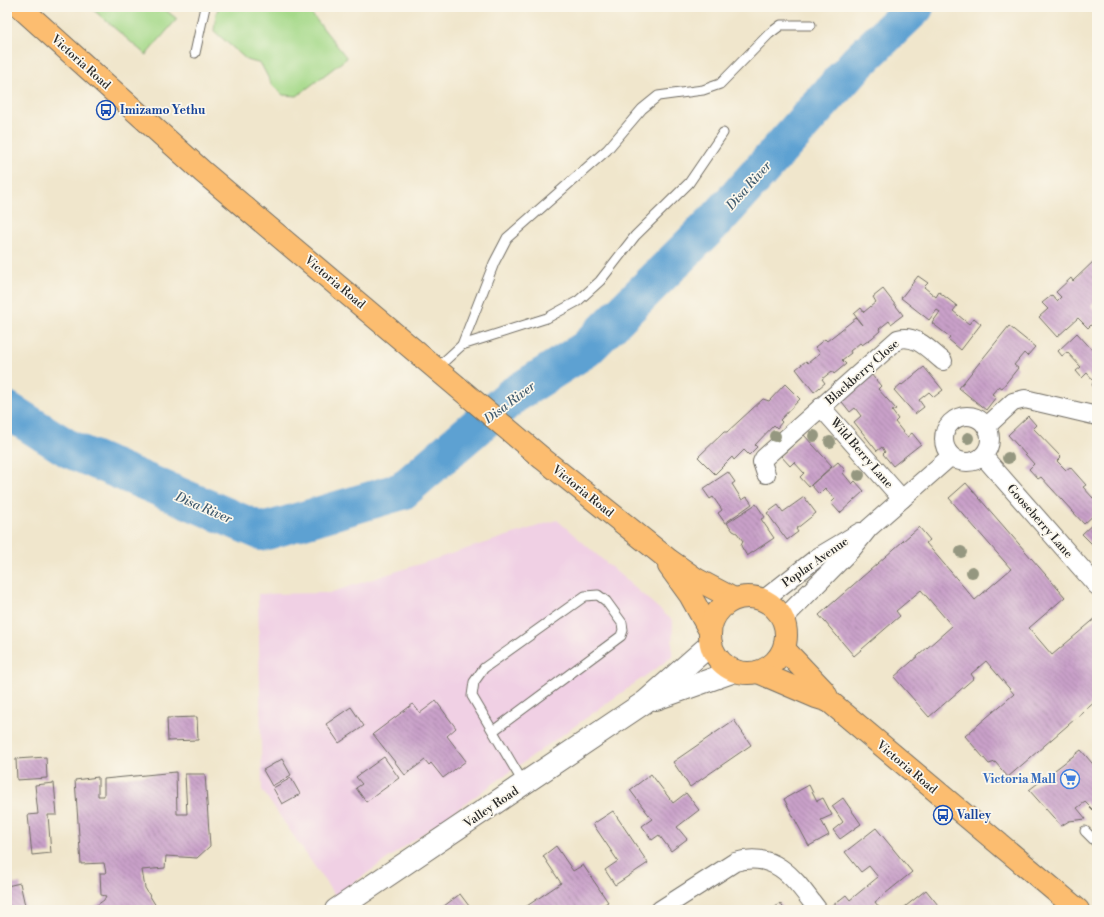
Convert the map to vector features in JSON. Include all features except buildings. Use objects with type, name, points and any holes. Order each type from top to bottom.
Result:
[{"type":"main road","name":"Victoria Road","points":[[20,7],[203,172],[445,374],[543,459],[656,550],[696,578],[734,599]]},
{"type":"main road","name":"Victoria Road","points":[[656,550],[690,596],[710,638],[716,655],[724,665],[735,671],[746,673],[758,672],[816,698],[829,701]]},
{"type":"main road","points":[[710,638],[714,618],[721,608],[734,599],[752,597],[770,604],[783,619],[786,639],[784,649],[777,660],[769,667],[758,672]]},
{"type":"main road","name":"Victoria Road","points":[[784,649],[824,691],[829,701],[1078,910]]},
{"type":"street","name":"Blackberry Close","points":[[766,474],[762,462],[763,459],[898,339],[909,338],[916,340],[943,361]]},
{"type":"street","points":[[986,427],[1013,402],[1025,399],[1097,416]]},
{"type":"street","name":"Wild Berry Lane","points":[[821,407],[902,499]]},
{"type":"street","points":[[964,416],[972,417],[979,419],[986,427],[990,436],[990,443],[979,460],[967,463],[951,456],[944,442],[947,428],[952,422],[964,416]]},
{"type":"street","name":"Poplar Avenue","points":[[783,619],[853,548],[870,528],[951,456]]},
{"type":"street","name":"Gooseberry Lane","points":[[983,456],[1097,586]]},
{"type":"street","name":"Poplar Avenue","points":[[763,600],[818,557],[870,528]]},
{"type":"street","name":"Valley Road","points":[[336,910],[645,702],[710,638]]},
{"type":"street","name":"Valley Road","points":[[645,702],[735,671]]},
{"type":"street","points":[[660,910],[735,862],[747,858],[760,860],[781,867],[792,876],[818,910]]},
{"type":"lane","points":[[7,12],[10,7]]},
{"type":"lane","points":[[195,53],[205,7]]},
{"type":"lane","points":[[445,374],[462,344],[494,263],[507,238],[607,150],[642,109],[658,96],[703,90],[720,84],[769,34],[781,25],[811,26]]},
{"type":"lane","points":[[462,344],[547,318],[578,301],[600,282],[636,236],[689,183],[724,133]]},
{"type":"lane","points":[[493,731],[621,636],[623,630],[622,623],[606,601],[598,595],[585,596],[484,668],[474,682],[472,696],[524,784]]},
{"type":"lane","points":[[1085,831],[1097,843]]},
{"type":"shaded area","points":[[557,520],[673,621],[672,657],[335,896],[262,790],[258,594],[329,593]]},
{"type":"green space","points":[[90,7],[162,7],[177,19],[146,55]]},
{"type":"green space","points":[[219,7],[306,7],[347,58],[297,96],[283,95],[272,85],[261,64],[247,60],[214,31],[216,13]]},
{"type":"waterway","name":"Disa River","points":[[7,410],[69,449],[263,532],[402,491],[512,396],[586,349],[721,215],[858,62],[915,7]]},
{"type":"place","name":"Imizamo Yethu","points":[[106,110]]},
{"type":"place","name":"Victoria Mall","points":[[1070,779]]},
{"type":"place","name":"Valley","points":[[943,815]]}]
